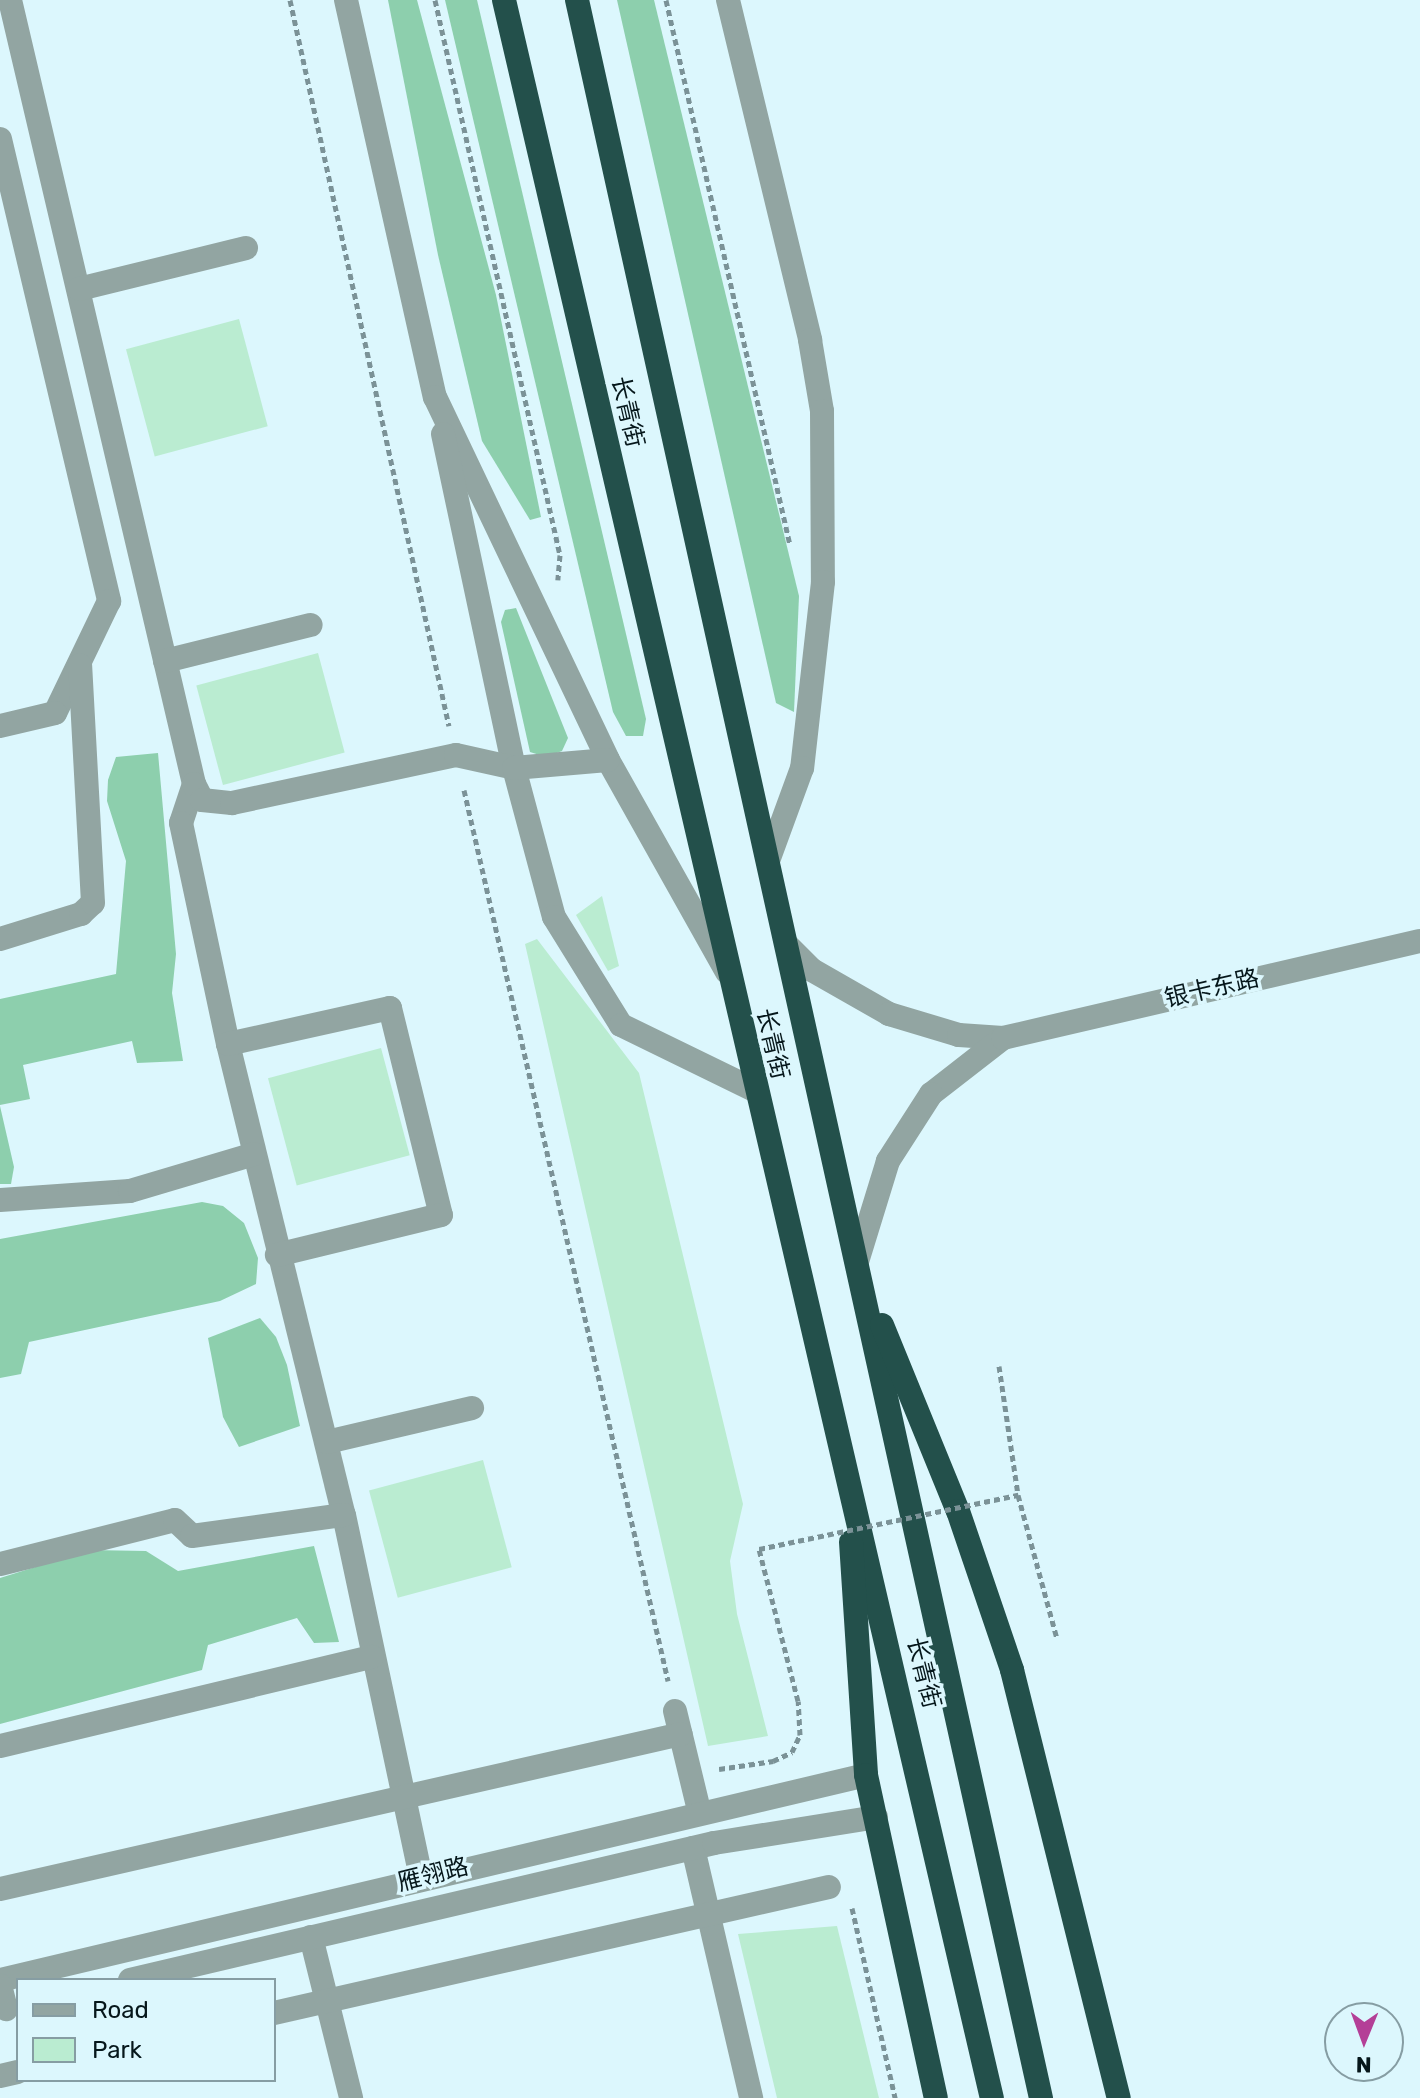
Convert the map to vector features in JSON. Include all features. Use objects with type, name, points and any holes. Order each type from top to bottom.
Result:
[{"type":"highway","name":"长青街","points":[[504,0],[754,1090],[946,1889],[992,2098]]},
{"type":"highway","name":"长青街","points":[[577,0],[1041,2098]]},
{"type":"highway","points":[[857,1262],[958,1511],[1012,1670],[1119,2098]]},
{"type":"highway","points":[[846,1472],[866,1775],[936,2098]]},
{"type":"street","points":[[10,0],[194,784],[202,800],[232,803],[456,755],[514,768],[608,760]]},
{"type":"street","points":[[346,0],[514,768],[554,917],[621,1025],[754,1090]]},
{"type":"street","points":[[728,0],[810,340],[822,411],[823,582],[804,753],[768,861]]},
{"type":"street","points":[[0,139],[109,601],[55,713],[0,726]]},
{"type":"street","points":[[79,289],[246,248]]},
{"type":"street","points":[[435,397],[608,760],[727,972]]},
{"type":"street","points":[[165,661],[311,625]]},
{"type":"street","points":[[0,939],[81,914],[93,903],[80,663]]},
{"type":"street","points":[[438,781],[456,755]]},
{"type":"street","points":[[194,784],[181,823],[277,1255],[344,1515],[371,1657],[421,1878]]},
{"type":"street","name":"银卡东路","points":[[1003,1038],[1420,941]]},
{"type":"street","points":[[787,945],[812,970],[889,1014],[959,1035],[1003,1038]]},
{"type":"street","points":[[228,1044],[390,1008],[441,1215],[277,1255]]},
{"type":"street","points":[[857,1262],[888,1161],[931,1094],[1003,1038]]},
{"type":"street","points":[[0,1200],[130,1191],[254,1154]]},
{"type":"street","points":[[327,1442],[472,1408]]},
{"type":"street","points":[[0,1564],[175,1520],[192,1536],[344,1515]]},
{"type":"street","points":[[0,1746],[371,1657]]},
{"type":"street","points":[[0,1889],[401,1797],[678,1722],[699,1810]]},
{"type":"street","name":"雁翎路","points":[[74,1978],[421,1878],[699,1810],[866,1775]]},
{"type":"street","name":"雁翎路","points":[[138,1978],[693,1848],[876,1817]]},
{"type":"street","points":[[693,1848],[751,2098]]},
{"type":"street","points":[[276,2013],[829,1887]]},
{"type":"street","points":[[311,1937],[351,2098]]},
{"type":"path","points":[[290,0],[456,755],[678,1722]]},
{"type":"path","points":[[435,0],[560,555],[558,584]]},
{"type":"path","points":[[666,0],[782,526],[793,552]]},
{"type":"path","points":[[999,1366],[1018,1495],[1057,1639]]},
{"type":"path","points":[[690,1773],[773,1761],[792,1752],[800,1735],[798,1701],[759,1549],[1018,1495]]},
{"type":"path","points":[[829,1887],[850,1901],[895,2098]]},
{"type":"green space","points":[[388,0],[417,0],[496,295],[541,517],[530,520],[482,441],[438,255]]},
{"type":"green space","points":[[445,0],[477,0],[646,719],[643,736],[626,736],[613,712]]},
{"type":"green space","points":[[617,0],[654,0],[799,596],[794,712],[776,703]]},
{"type":"green space","points":[[239,319],[268,426],[155,456],[126,349]]},
{"type":"green space","points":[[516,608],[568,738],[562,751],[546,757],[530,752],[501,622],[505,610]]},
{"type":"green space","points":[[318,653],[345,752],[223,785],[196,686]]},
{"type":"green space","points":[[158,753],[176,954],[172,993],[183,1061],[137,1063],[132,1041],[23,1065],[30,1099],[0,1105],[0,999],[116,974],[126,861],[107,801],[108,780],[116,757]]},
{"type":"green space","points":[[602,896],[619,966],[608,971],[576,915]]},
{"type":"green space","points":[[537,939],[639,1073],[743,1504],[730,1561],[737,1614],[768,1736],[708,1746],[525,944]]},
{"type":"green space","points":[[381,1048],[410,1155],[297,1185],[268,1078]]},
{"type":"green space","points":[[0,1106],[14,1167],[11,1184],[0,1184]]},
{"type":"green space","points":[[202,1202],[223,1206],[244,1223],[258,1258],[256,1284],[220,1301],[29,1342],[21,1374],[0,1378],[0,1239]]},
{"type":"green space","points":[[260,1318],[276,1337],[287,1365],[300,1426],[239,1447],[223,1417],[208,1338]]},
{"type":"green space","points":[[483,1460],[512,1567],[398,1598],[369,1491]]},
{"type":"green space","points":[[314,1546],[339,1642],[314,1643],[297,1618],[208,1645],[202,1670],[0,1724],[0,1578],[90,1550],[146,1551],[178,1571]]},
{"type":"green space","points":[[837,1926],[879,2098],[777,2098],[738,1934]]}]
